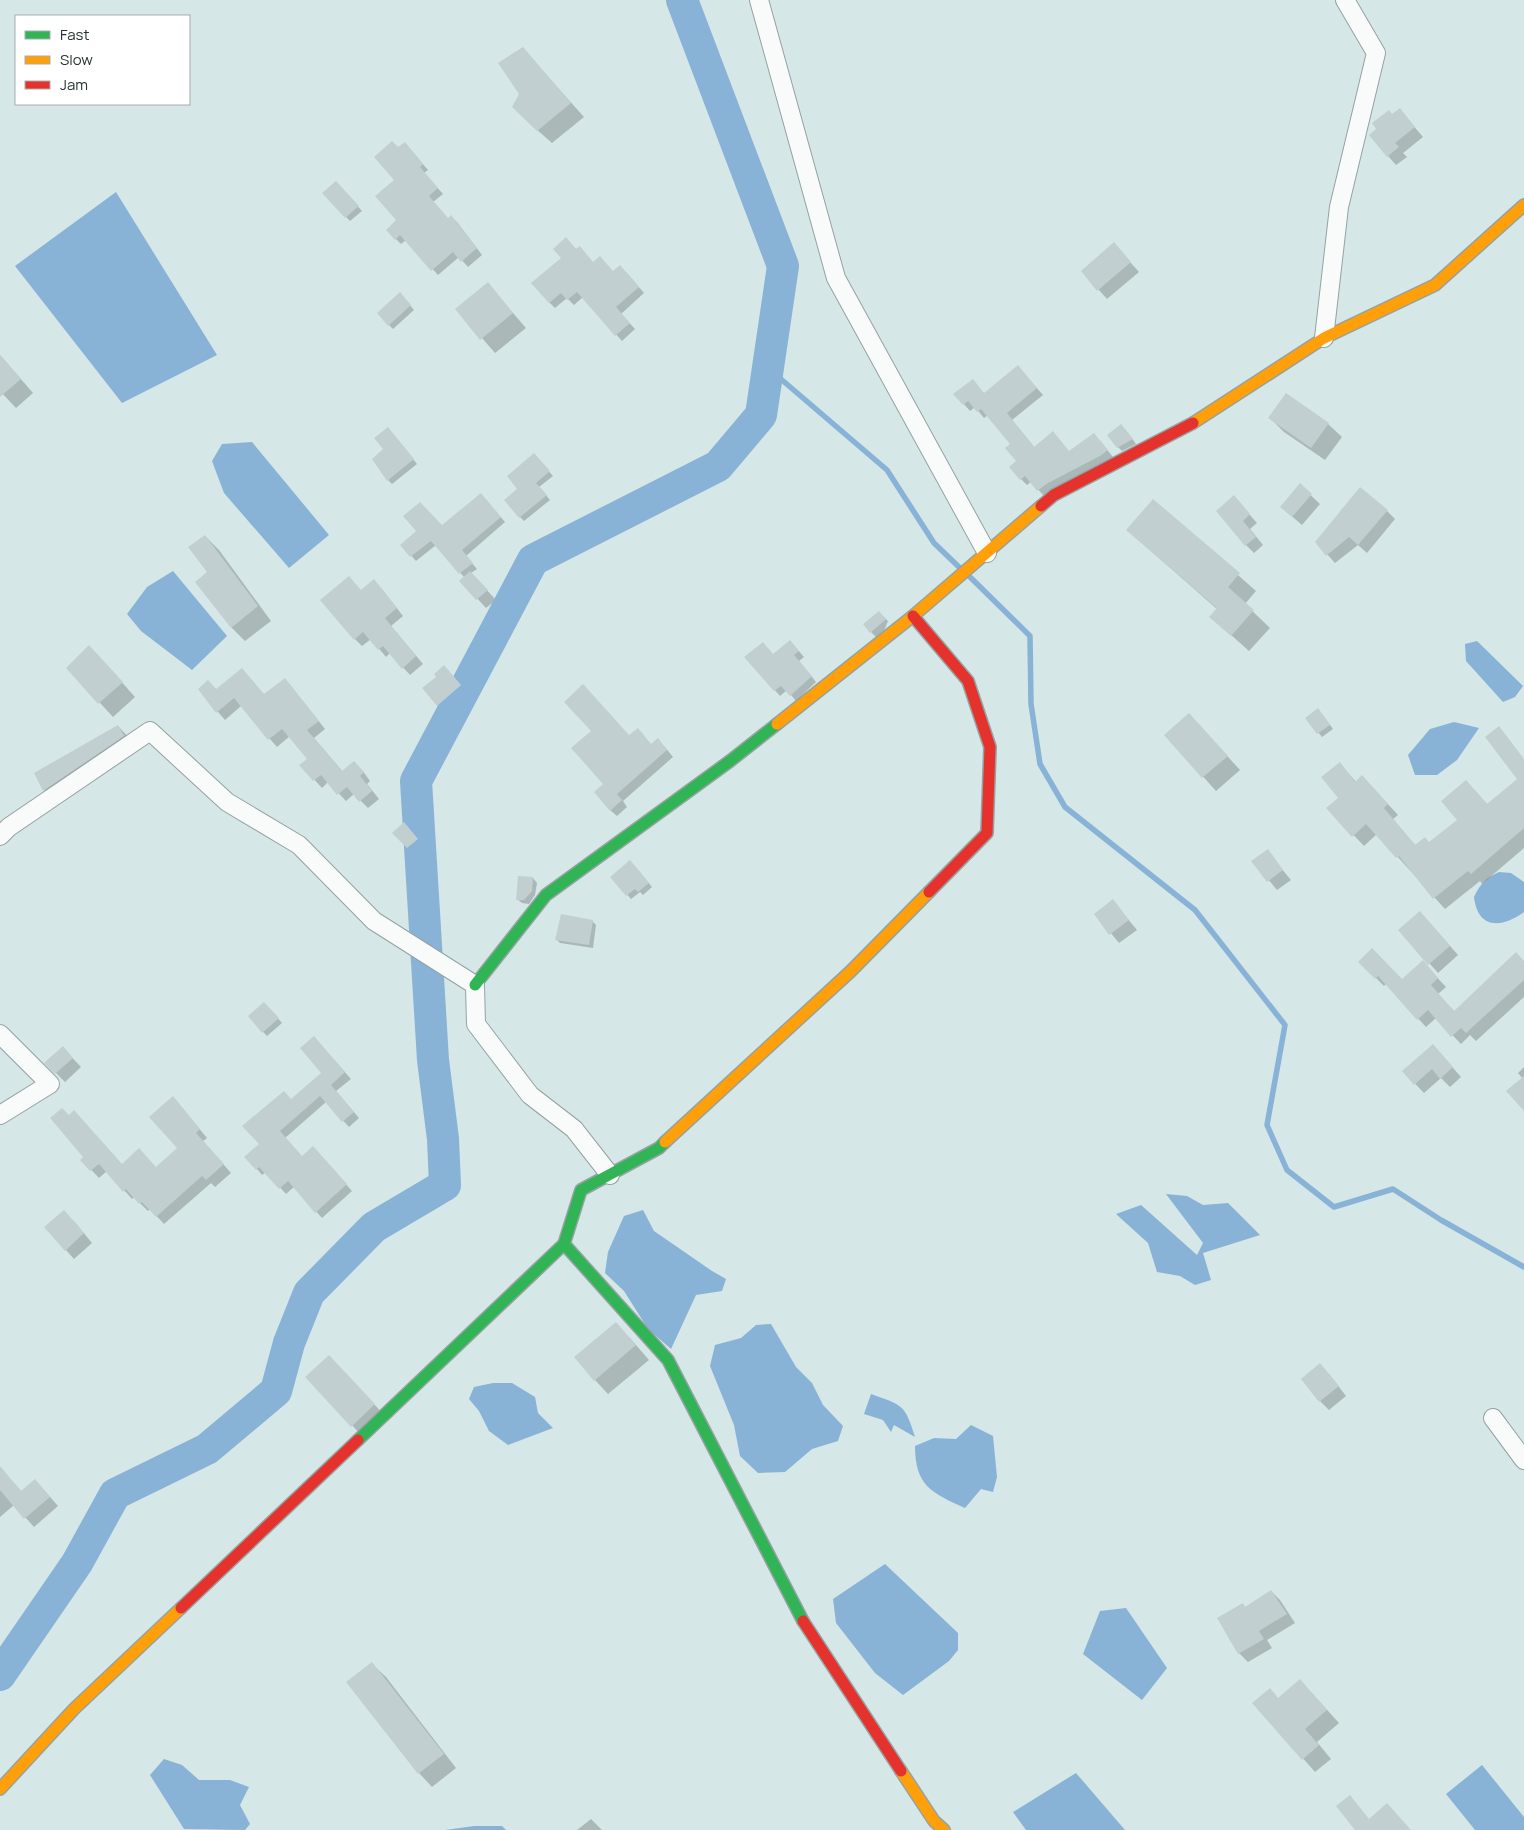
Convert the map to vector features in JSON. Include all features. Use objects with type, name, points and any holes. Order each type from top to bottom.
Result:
[{"type":"street","points":[[759,0],[836,278],[987,553]]},
{"type":"street","points":[[1324,338],[1339,207],[1376,53],[1345,0]]},
{"type":"street","points":[[610,1175],[574,1129],[530,1095],[476,1024],[475,985],[546,895],[730,761],[913,616],[1054,495],[1181,431],[1324,338],[1435,285],[1524,205]]},
{"type":"street","points":[[0,1789],[74,1709],[564,1244],[581,1190],[659,1148],[851,971],[987,833],[990,747],[968,681],[913,616]]},
{"type":"street","points":[[0,836],[9,827],[150,731],[227,802],[299,845],[374,921],[475,985]]},
{"type":"street","points":[[0,1034],[50,1084],[0,1114]]},
{"type":"street","points":[[564,1244],[668,1360],[776,1566],[796,1610],[934,1821],[944,1830]]},
{"type":"street","points":[[1493,1418],[1524,1460]]},
{"type":"water","points":[[116,192],[217,355],[122,403],[15,266]]},
{"type":"water","points":[[252,442],[329,535],[289,568],[224,493],[212,461],[222,444]]},
{"type":"water","points":[[173,571],[227,636],[192,670],[141,631],[127,614],[147,587]]},
{"type":"water","points":[[1477,641],[1523,686],[1515,697],[1503,702],[1466,661],[1465,644]]},
{"type":"water","points":[[1454,722],[1479,728],[1457,760],[1437,775],[1415,775],[1408,755],[1430,729]]},
{"type":"water","points":[[1499,872],[1511,873],[1524,882],[1524,912],[1507,921],[1492,923],[1480,916],[1474,897],[1484,882]]},
{"type":"water","points":[[1166,1194],[1187,1196],[1203,1205],[1228,1203],[1260,1235],[1203,1253],[1211,1280],[1195,1285],[1180,1276],[1157,1272],[1148,1243],[1116,1214],[1141,1205],[1197,1255],[1203,1243]]},
{"type":"water","points":[[643,1210],[654,1231],[726,1279],[722,1291],[696,1295],[671,1349],[648,1329],[624,1291],[605,1273],[608,1252],[624,1216]]},
{"type":"water","points":[[771,1324],[796,1367],[812,1383],[823,1405],[843,1426],[838,1441],[812,1449],[785,1472],[758,1473],[740,1456],[734,1425],[710,1366],[715,1345],[741,1338],[756,1325]]},
{"type":"water","points":[[493,1383],[512,1383],[535,1397],[538,1413],[553,1428],[508,1445],[489,1431],[479,1411],[469,1399],[474,1387]]},
{"type":"water","points":[[871,1394],[901,1407],[908,1418],[915,1437],[894,1425],[891,1432],[883,1420],[864,1414]]},
{"type":"water","points":[[971,1425],[993,1436],[997,1477],[993,1492],[981,1489],[965,1508],[943,1498],[922,1479],[918,1470],[915,1446],[934,1438],[956,1439]]},
{"type":"water","points":[[885,1564],[958,1633],[958,1650],[949,1661],[903,1695],[875,1673],[836,1623],[833,1599]]},
{"type":"water","points":[[1126,1608],[1167,1668],[1142,1700],[1083,1654],[1100,1611]]},
{"type":"water","points":[[164,1759],[182,1765],[199,1780],[230,1780],[249,1787],[240,1805],[250,1824],[245,1830],[184,1829],[150,1775]]},
{"type":"water","points":[[1482,1765],[1524,1817],[1524,1830],[1475,1830],[1446,1794]]},
{"type":"water","points":[[1076,1773],[1125,1830],[1026,1830],[1013,1812]]},
{"type":"water","points":[[474,1826],[502,1826],[506,1830],[445,1830]]},
{"type":"building","points":[[523,47],[571,103],[537,131],[512,107],[519,94],[498,63]]},
{"type":"building","points":[[1400,108],[1415,127],[1395,143],[1399,147],[1387,157],[1369,135],[1376,129],[1372,123],[1389,110],[1392,114]]},
{"type":"building","points":[[392,141],[398,147],[405,142],[423,164],[420,167],[438,188],[429,196],[448,218],[451,215],[477,248],[461,262],[453,252],[431,271],[400,235],[395,240],[386,230],[396,220],[375,196],[394,180],[374,157]]},
{"type":"building","points":[[336,181],[359,206],[345,218],[322,193]]},
{"type":"building","points":[[566,237],[576,249],[580,246],[593,262],[600,256],[613,271],[620,265],[639,287],[616,307],[630,323],[615,336],[577,292],[567,300],[561,293],[549,303],[531,283],[561,258],[553,249]]},
{"type":"building","points":[[1114,242],[1131,262],[1097,291],[1081,271]]},
{"type":"building","points":[[488,282],[513,313],[480,340],[455,309]]},
{"type":"building","points":[[400,292],[411,305],[388,326],[377,313]]},
{"type":"building","points":[[0,355],[21,379],[0,397]]},
{"type":"building","points":[[1018,365],[1037,388],[1007,413],[1034,447],[1053,431],[1069,451],[1094,433],[1108,450],[1037,491],[1025,476],[1020,480],[1009,467],[1016,461],[1005,448],[1010,444],[981,409],[977,412],[968,401],[963,405],[953,394],[973,379],[984,393]]},
{"type":"building","points":[[1286,393],[1329,423],[1311,448],[1268,418]]},
{"type":"building","points":[[1121,424],[1133,439],[1117,448],[1107,435]]},
{"type":"building","points":[[388,427],[414,459],[387,481],[372,459],[383,449],[374,438]]},
{"type":"building","points":[[534,453],[550,471],[536,483],[547,495],[519,518],[504,500],[517,489],[507,476]]},
{"type":"building","points":[[1300,483],[1312,494],[1292,517],[1280,507]]},
{"type":"building","points":[[1360,487],[1388,510],[1358,545],[1349,537],[1326,556],[1315,542]]},
{"type":"building","points":[[481,493],[501,517],[462,550],[473,563],[459,574],[431,541],[410,557],[400,545],[416,531],[403,516],[420,502],[442,525]]},
{"type":"building","points":[[1234,495],[1250,514],[1243,521],[1256,537],[1245,546],[1216,511]]},
{"type":"building","points":[[1153,499],[1240,573],[1228,587],[1254,610],[1231,636],[1209,617],[1217,608],[1126,530]]},
{"type":"building","points":[[205,535],[258,606],[231,628],[195,582],[207,572],[188,547]]},
{"type":"building","points":[[470,571],[488,590],[476,600],[459,581]]},
{"type":"building","points":[[349,576],[361,590],[374,579],[397,608],[385,618],[416,656],[402,669],[383,646],[378,650],[363,632],[354,640],[320,600]]},
{"type":"building","points":[[879,611],[886,619],[870,633],[863,624]]},
{"type":"building","points":[[790,640],[799,651],[794,655],[812,676],[790,696],[781,686],[774,691],[744,657],[763,642],[773,654]]},
{"type":"building","points":[[89,645],[123,682],[98,704],[66,668]]},
{"type":"building","points":[[444,665],[461,685],[437,706],[422,688],[436,677],[434,674]]},
{"type":"building","points":[[242,668],[264,694],[285,678],[319,721],[307,730],[342,771],[354,761],[364,772],[360,776],[372,791],[359,802],[347,787],[337,795],[321,775],[313,781],[299,765],[307,759],[282,729],[268,740],[234,698],[216,713],[198,689],[208,680],[216,689]]},
{"type":"building","points":[[583,684],[629,735],[638,728],[651,744],[658,738],[667,750],[617,794],[622,800],[610,811],[594,792],[603,784],[571,748],[591,731],[564,702]]},
{"type":"building","points":[[1318,708],[1330,725],[1317,734],[1305,718]]},
{"type":"building","points":[[1189,713],[1228,756],[1202,778],[1164,735]]},
{"type":"building","points":[[118,725],[124,736],[43,791],[34,773]]},
{"type":"building","points":[[1499,726],[1524,759],[1524,828],[1471,874],[1468,871],[1433,899],[1399,856],[1396,858],[1366,824],[1352,837],[1326,808],[1338,798],[1321,777],[1340,762],[1355,782],[1362,775],[1388,804],[1384,808],[1415,845],[1425,837],[1429,842],[1457,820],[1441,801],[1466,780],[1487,804],[1517,779],[1485,737]]},
{"type":"building","points":[[404,822],[418,839],[407,848],[392,833]]},
{"type":"building","points":[[1268,849],[1283,870],[1267,882],[1251,861]]},
{"type":"building","points":[[630,860],[649,883],[638,892],[635,889],[626,896],[610,877]]},
{"type":"building","points":[[518,876],[533,877],[532,891],[524,900],[516,900]]},
{"type":"building","points":[[1113,899],[1129,920],[1109,935],[1094,914]]},
{"type":"building","points":[[1420,911],[1450,946],[1428,965],[1398,930]]},
{"type":"building","points":[[561,914],[593,920],[589,945],[555,940]]},
{"type":"building","points":[[1372,948],[1402,979],[1423,960],[1438,978],[1431,985],[1454,1011],[1516,952],[1524,961],[1524,980],[1466,1033],[1461,1028],[1451,1037],[1428,1010],[1417,1020],[1378,976],[1375,979],[1358,962]]},
{"type":"building","points":[[264,1002],[279,1018],[262,1033],[248,1016]]},
{"type":"building","points":[[314,1036],[345,1072],[331,1085],[354,1112],[342,1122],[320,1096],[280,1131],[302,1156],[313,1146],[347,1184],[315,1213],[288,1181],[279,1189],[259,1167],[256,1170],[244,1157],[259,1144],[242,1126],[284,1091],[291,1099],[321,1073],[300,1048]]},
{"type":"building","points":[[1433,1044],[1453,1067],[1440,1079],[1432,1069],[1414,1085],[1402,1071]]},
{"type":"building","points":[[63,1046],[73,1058],[55,1074],[44,1063]]},
{"type":"building","points":[[1524,1076],[1524,1111],[1506,1091]]},
{"type":"building","points":[[173,1096],[200,1129],[196,1133],[224,1164],[206,1180],[202,1176],[156,1217],[142,1202],[139,1204],[126,1189],[123,1192],[99,1164],[90,1171],[80,1160],[83,1157],[50,1118],[62,1108],[69,1115],[74,1110],[122,1164],[139,1148],[156,1167],[177,1148],[149,1117]]},
{"type":"building","points":[[64,1210],[84,1233],[65,1251],[44,1227]]},
{"type":"building","points":[[616,1322],[636,1345],[594,1381],[574,1357]]},
{"type":"building","points":[[329,1355],[375,1404],[351,1427],[305,1377]]},
{"type":"building","points":[[1320,1363],[1339,1386],[1319,1402],[1301,1379]]},
{"type":"building","points":[[0,1466],[21,1491],[35,1479],[50,1497],[24,1519],[0,1490]]},
{"type":"building","points":[[1271,1590],[1287,1614],[1259,1631],[1264,1639],[1238,1654],[1217,1618],[1243,1603],[1245,1607]]},
{"type":"building","points":[[372,1662],[444,1754],[418,1774],[346,1682]]},
{"type":"building","points":[[1300,1679],[1327,1710],[1305,1729],[1319,1745],[1302,1760],[1252,1703],[1270,1688],[1278,1698]]},
{"type":"building","points":[[1350,1795],[1369,1819],[1387,1803],[1411,1830],[1355,1830],[1336,1806]]},
{"type":"waterway","points":[[0,1675],[77,1563],[115,1494],[207,1449],[276,1391],[289,1343],[309,1293],[374,1227],[445,1185],[443,1139],[433,1060],[416,781],[533,560],[718,466],[761,415],[783,266],[682,0]]},
{"type":"waterway","points":[[768,368],[887,470],[934,543],[960,568]]},
{"type":"waterway","points":[[969,576],[1030,636],[1031,704],[1040,764],[1065,807],[1195,910],[1285,1025],[1267,1125],[1287,1170],[1334,1207],[1393,1189],[1441,1220],[1524,1267]]},
{"type":"traffic: fast","points":[[475,985],[546,895],[730,761],[777,724]]},
{"type":"traffic: fast","points":[[358,1440],[564,1244],[581,1190],[659,1148],[665,1142]]},
{"type":"traffic: fast","points":[[564,1244],[668,1360],[803,1621]]},
{"type":"traffic: slow","points":[[1193,423],[1324,338],[1435,285],[1524,205]]},
{"type":"traffic: slow","points":[[777,724],[913,616],[1041,506]]},
{"type":"traffic: slow","points":[[665,1142],[851,971],[929,892]]},
{"type":"traffic: slow","points":[[0,1789],[74,1709],[181,1608]]},
{"type":"traffic: slow","points":[[901,1771],[934,1821],[944,1830]]},
{"type":"traffic: jam","points":[[1041,506],[1054,495],[1193,423]]},
{"type":"traffic: jam","points":[[913,616],[968,681],[990,747],[987,833],[929,892]]},
{"type":"traffic: jam","points":[[181,1608],[358,1440]]},
{"type":"traffic: jam","points":[[803,1621],[901,1771]]}]
